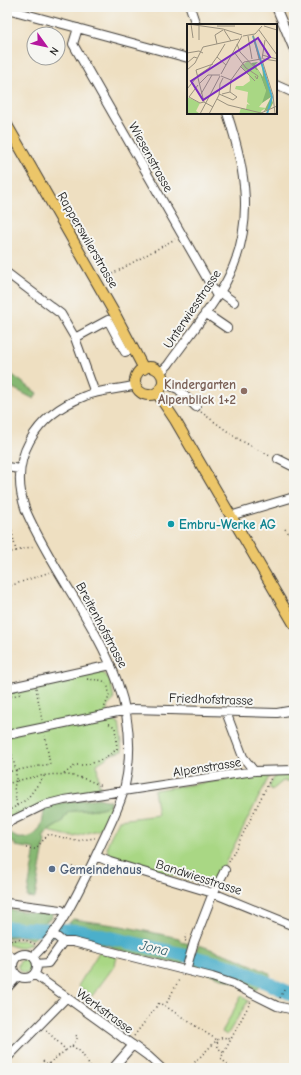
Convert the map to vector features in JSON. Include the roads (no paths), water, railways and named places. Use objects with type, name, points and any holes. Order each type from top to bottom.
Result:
[{"type":"main road","name":"Rapperswilerstrasse","points":[[7,125],[112,318],[134,349],[144,369]]},
{"type":"main road","points":[[151,368],[162,378],[161,388],[157,393],[152,395],[143,394],[136,385],[138,374],[144,369],[151,368]]},
{"type":"main road","points":[[157,393],[175,420],[294,624]]},
{"type":"street","points":[[190,7],[196,24]]},
{"type":"street","points":[[276,7],[294,50]]},
{"type":"street","points":[[7,9],[187,58]]},
{"type":"street","name":"Wiesenstrasse","points":[[78,28],[73,44],[182,236],[218,294]]},
{"type":"street","points":[[277,85],[294,93]]},
{"type":"street","name":"Unterwiesstrasse","points":[[162,378],[168,365],[218,294],[234,265],[239,250],[244,228],[245,208],[241,156],[227,114]]},
{"type":"street","points":[[7,273],[61,314],[75,338],[95,393]]},
{"type":"street","points":[[218,294],[234,302]]},
{"type":"street","points":[[205,313],[227,328]]},
{"type":"street","points":[[75,338],[112,318]]},
{"type":"street","points":[[162,378],[178,389],[196,407]]},
{"type":"street","name":"Breitenhofstrasse","points":[[34,974],[35,961],[57,938],[62,913],[96,856],[117,811],[123,791],[129,750],[126,710],[111,665],[30,522],[21,495],[20,469],[28,444],[44,423],[68,404],[95,393],[136,385]]},
{"type":"street","points":[[278,459],[294,467]]},
{"type":"street","points":[[7,467],[20,469]]},
{"type":"street","points":[[230,516],[294,497]]},
{"type":"street","points":[[7,688],[111,665]]},
{"type":"street","name":"Friedhofstrasse","points":[[8,738],[43,727],[126,710],[277,713],[294,710]]},
{"type":"street","points":[[226,712],[244,757],[254,771]]},
{"type":"street","name":"Alpenstrasse","points":[[7,823],[44,805],[64,800],[254,771],[294,770]]},
{"type":"street","name":"Bandwiesstrasse","points":[[96,856],[110,862],[213,893],[294,926]]},
{"type":"street","points":[[187,967],[193,946],[213,893],[225,870]]},
{"type":"street","points":[[7,903],[62,913]]},
{"type":"street","points":[[34,974],[25,978],[18,976],[13,967],[15,959],[22,954],[35,961],[48,963],[57,938],[118,955],[187,967],[233,984],[281,1007],[294,1010]]},
{"type":"street","points":[[7,954],[15,959]]},
{"type":"street","name":"Werkstrasse","points":[[34,974],[66,998],[132,1042],[162,1068]]},
{"type":"street","points":[[7,988],[18,976]]},
{"type":"street","points":[[7,1058],[16,1052],[66,998]]},
{"type":"street","points":[[113,1068],[132,1042]]},
{"type":"waterway","name":"Jona","points":[[7,928],[80,931],[185,955],[235,968],[294,995]]},
{"type":"place","name":"Kindergarten Alpenblick 1+2","points":[[244,391]]},
{"type":"place","name":"Embru-Werke AG","points":[[171,524]]},
{"type":"place","name":"Gemeindehaus","points":[[52,869]]}]
